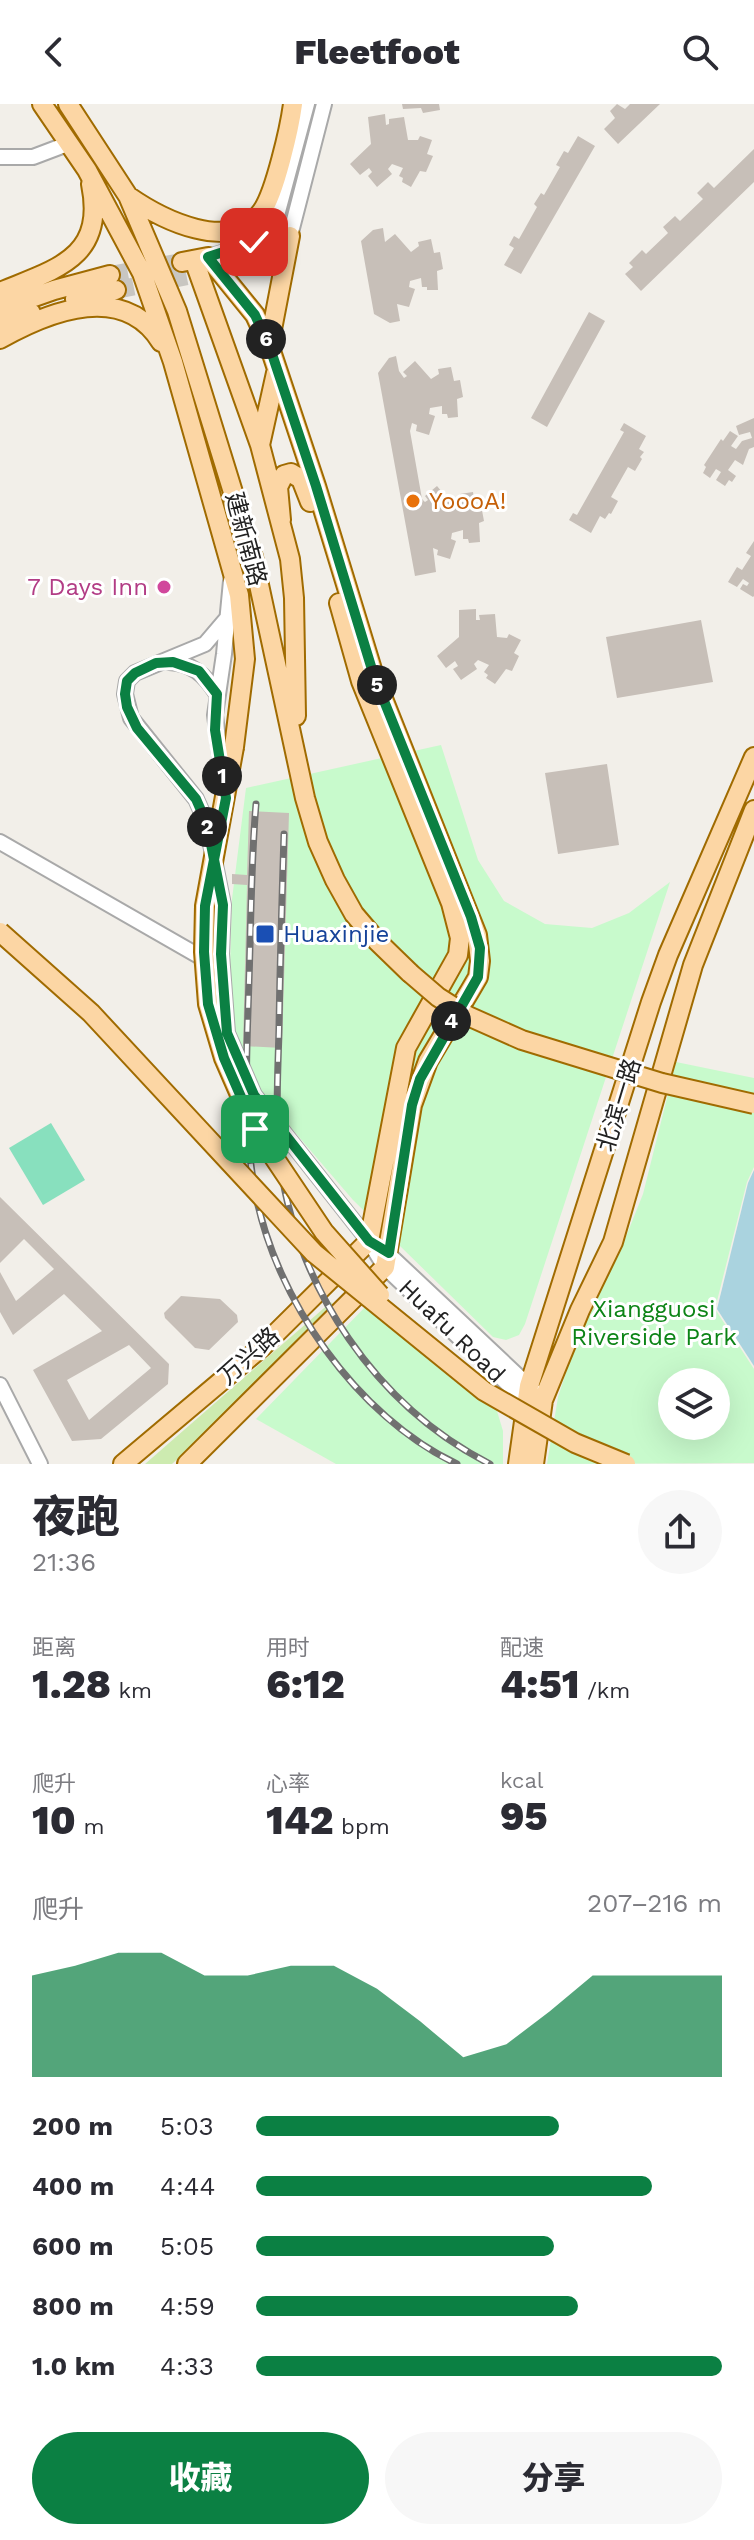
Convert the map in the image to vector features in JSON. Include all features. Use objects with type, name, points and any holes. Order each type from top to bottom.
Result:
[{"type":"main road","name":"建新南路","points":[[42,104],[87,170],[142,273],[173,362],[231,559],[244,628],[245,659],[226,747]]},
{"type":"main road","name":"建新南路","points":[[68,104],[128,196],[177,311],[253,557],[318,842],[354,914],[410,973],[438,997],[468,1016],[522,1040],[662,1083],[754,1104]]},
{"type":"main road","points":[[128,196],[167,219],[204,230],[222,232],[252,221],[270,198],[293,104]]},
{"type":"main road","points":[[0,292],[63,266],[76,257],[84,246],[93,222],[94,205],[87,170]]},
{"type":"main road","points":[[269,345],[290,236]]},
{"type":"main road","points":[[198,266],[260,445],[290,559],[294,598],[296,754]]},
{"type":"main road","points":[[198,266],[255,315],[269,345],[374,676],[471,917],[480,948],[478,977],[420,1079],[412,1105],[387,1260]]},
{"type":"main road","points":[[0,309],[54,290],[113,282],[0,324]]},
{"type":"main road","points":[[0,339],[35,323],[79,309],[119,307],[145,320],[173,362]]},
{"type":"main road","points":[[260,445],[276,371]]},
{"type":"main road","points":[[281,520],[278,487],[284,475],[291,473],[301,479],[306,489],[361,681],[451,903],[460,938],[458,955],[451,972],[406,1048],[369,1241]]},
{"type":"main road","points":[[226,747],[226,798],[205,906],[204,952],[208,1004],[224,1058],[255,1129],[324,1232],[417,1336]]},
{"type":"main road","name":"北滨一路","points":[[518,1464],[580,1229],[651,1002],[668,955],[754,757]]},
{"type":"main road","name":"北滨一路","points":[[534,1464],[535,1401],[613,1242],[693,965],[754,810]]},
{"type":"main road","points":[[0,932],[91,1013],[314,1253],[484,1391],[575,1443],[626,1464]]},
{"type":"main road","points":[[580,1229],[585,1241],[592,1246],[600,1247],[613,1242]]},
{"type":"main road","name":"万兴路","points":[[123,1464],[263,1346],[369,1241]]},
{"type":"main road","name":"万兴路","points":[[187,1464],[387,1260]]},
{"type":"street","points":[[198,266],[254,242],[268,231],[276,219],[307,104]]},
{"type":"street","points":[[198,266],[256,259],[290,236],[324,104]]},
{"type":"street","points":[[0,157],[33,157],[70,143]]},
{"type":"street","name":"建新南路","points":[[226,747],[215,730],[228,617],[231,559]]},
{"type":"street","name":"Huafu Road","points":[[228,617],[205,644],[135,673],[127,681],[125,694],[127,707],[137,728],[196,799],[207,824],[223,905],[222,969],[227,1033],[254,1095],[369,1241],[535,1401]]},
{"type":"street","points":[[156,663],[173,662],[192,667],[207,678],[217,694]]},
{"type":"street","points":[[0,842],[222,969]]},
{"type":"street","points":[[0,1385],[40,1464]]},
{"type":"green space","points":[[441,745],[478,860],[504,901],[545,924],[592,928],[629,913],[670,882],[525,1324],[519,1335],[506,1340],[493,1337],[353,1200],[262,1094],[234,1035],[230,967],[232,899],[246,788]]},
{"type":"green space","name":"Xiangguosi Riverside Park","points":[[676,1062],[754,1078],[754,1167],[747,1182],[715,1309],[754,1369],[754,1463],[547,1464],[558,1397],[585,1315],[623,1244],[643,1194]]},
{"type":"green space","points":[[51,1123],[85,1180],[43,1205],[9,1148]]},
{"type":"green space","points":[[331,1302],[336,1308],[172,1464],[145,1464]]},
{"type":"green space","points":[[369,1303],[491,1391],[503,1431],[503,1464],[336,1464],[256,1419]]},
{"type":"water","points":[[754,1170],[754,1366],[717,1309],[748,1183]]},
{"type":"building","points":[[402,104],[439,104],[440,110],[423,113],[421,108],[403,109]]},
{"type":"building","points":[[617,104],[625,109],[630,104],[660,104],[618,144],[604,129],[615,118],[610,111]]},
{"type":"building","points":[[385,114],[386,125],[389,119],[404,117],[408,140],[418,140],[420,136],[432,140],[427,154],[433,156],[426,172],[420,171],[411,187],[399,176],[403,168],[392,164],[388,169],[392,174],[377,187],[368,176],[372,172],[369,168],[360,175],[350,164],[371,144],[368,117]]},
{"type":"building","points":[[578,136],[595,146],[521,274],[504,265],[514,248],[509,245],[514,236],[519,239],[537,207],[534,204],[541,193],[544,195],[560,167],[556,165],[564,151],[568,153]]},
{"type":"building","points":[[754,149],[754,182],[641,291],[625,274],[633,267],[629,263],[642,250],[646,254],[668,233],[663,227],[675,216],[680,221],[703,199],[697,193],[708,182],[714,188]]},
{"type":"building","points":[[383,228],[385,242],[395,234],[411,252],[419,246],[418,242],[431,239],[434,253],[440,252],[443,269],[437,271],[438,290],[422,287],[421,278],[410,281],[409,287],[415,289],[409,307],[397,304],[400,321],[390,323],[374,314],[361,241],[373,230]]},
{"type":"building","points":[[589,312],[605,321],[547,427],[531,418]]},
{"type":"building","points":[[396,356],[404,378],[407,376],[403,372],[415,361],[431,379],[439,374],[438,369],[451,367],[454,381],[460,380],[463,397],[457,399],[458,417],[448,418],[447,414],[442,414],[442,406],[430,408],[429,414],[435,416],[429,435],[416,431],[417,425],[412,423],[410,431],[422,499],[425,502],[428,500],[425,496],[437,486],[452,504],[460,498],[460,494],[473,492],[475,506],[481,505],[484,521],[479,523],[480,542],[469,543],[468,539],[463,539],[463,530],[452,533],[451,539],[456,541],[450,559],[437,555],[438,550],[433,548],[436,572],[415,576],[378,373],[389,358]]},
{"type":"building","points":[[754,418],[754,447],[749,449],[743,465],[735,460],[728,470],[736,476],[732,482],[729,480],[725,486],[716,480],[721,472],[716,469],[710,478],[703,473],[704,465],[730,431],[738,436],[731,446],[736,449],[742,441],[752,438],[750,432],[739,435],[736,426]]},
{"type":"building","points":[[624,423],[646,436],[639,449],[644,452],[640,457],[642,459],[635,471],[628,467],[611,497],[618,501],[611,514],[605,519],[600,516],[591,533],[569,520],[573,513],[577,515],[624,432],[620,430]]},
{"type":"building","points":[[754,541],[753,597],[740,589],[743,584],[747,586],[749,583],[743,579],[737,587],[728,582],[737,567],[742,570],[751,556],[746,553]]},
{"type":"building","points":[[476,609],[476,620],[480,620],[479,615],[495,614],[497,637],[507,638],[509,634],[521,640],[514,653],[519,656],[512,671],[506,669],[495,684],[486,678],[488,675],[484,672],[489,665],[478,660],[474,664],[477,669],[461,680],[453,669],[458,666],[455,661],[446,668],[437,656],[459,637],[459,610]]},
{"type":"building","points":[[701,620],[713,682],[617,698],[606,637]]},
{"type":"building","points":[[607,764],[619,845],[558,854],[545,773]]},
{"type":"building","name":"Huaxinjie","points":[[249,811],[289,813],[282,1048],[243,1046],[247,885],[232,884],[232,874],[247,875]]},
{"type":"building","points":[[0,1197],[169,1364],[168,1384],[101,1439],[72,1441],[33,1370],[102,1331],[64,1294],[13,1335],[0,1312],[0,1272],[16,1301],[54,1269],[24,1239],[0,1263]],"holes":[[[129,1345],[151,1368],[89,1420],[67,1380]]]},
{"type":"building","points":[[181,1296],[220,1299],[237,1315],[238,1322],[209,1350],[195,1348],[165,1318],[164,1313]]},
{"type":"tunnel","points":[[110,275],[182,262]]},
{"type":"tunnel","points":[[116,290],[187,276]]},
{"type":"railway","points":[[256,804],[251,892],[247,1112],[251,1165],[265,1232],[301,1312],[354,1385],[386,1417],[420,1443],[457,1464]]},
{"type":"railway","points":[[284,834],[278,1129],[280,1162],[289,1209],[304,1254],[324,1298],[378,1376],[411,1410],[449,1440],[490,1464]]},
{"type":"place","name":"YoooA!","points":[[413,501]]},
{"type":"place","name":"7 Days Inn","points":[[164,587]]},
{"type":"place","name":"Huaxinjie","points":[[265,934]]},
{"type":"route","points":[[254,242],[208,257],[255,315],[269,345],[374,676],[471,917],[480,948],[478,977],[428,1061],[412,1105],[389,1253],[369,1241],[254,1095],[227,1033],[221,954],[223,905],[207,824],[196,799],[131,718],[125,694],[127,681],[135,673],[156,663],[184,664],[207,678],[217,694],[215,730],[226,798],[205,906],[204,952],[208,1004],[224,1058],[255,1129]]}]
